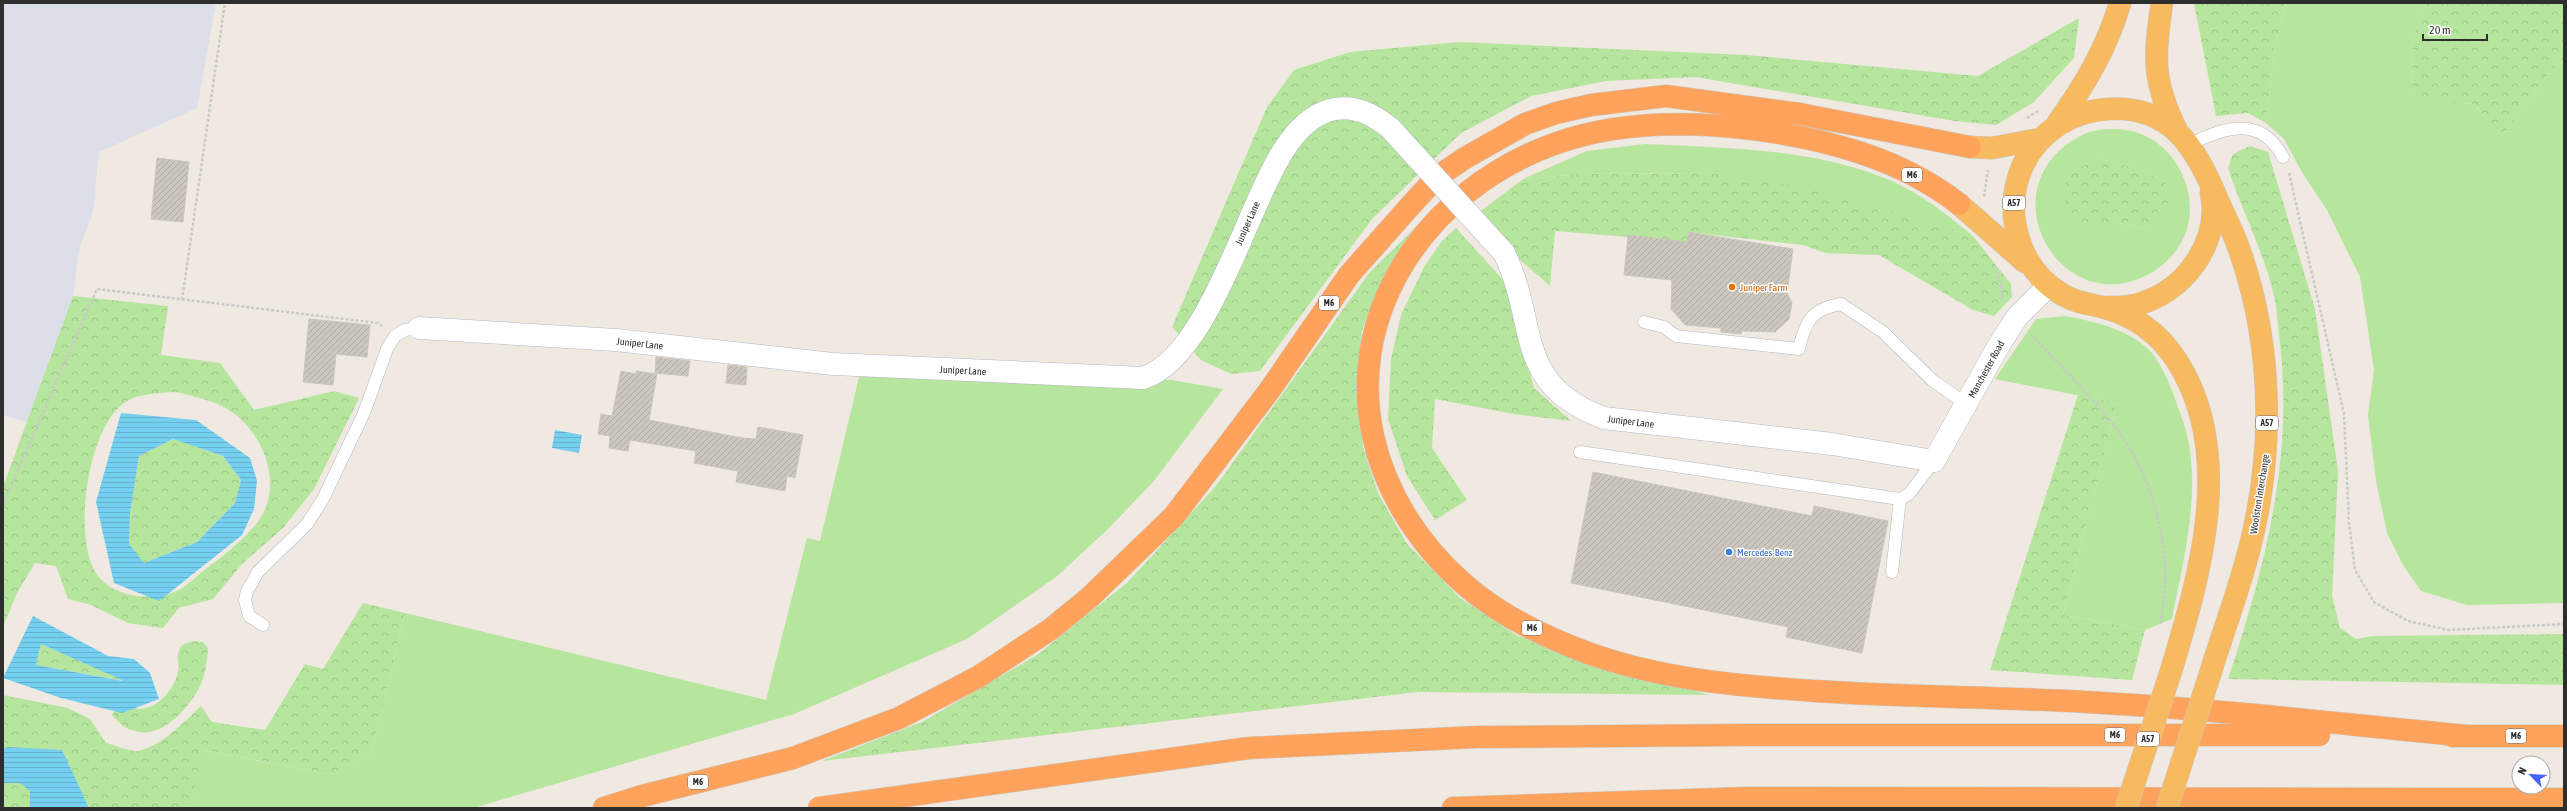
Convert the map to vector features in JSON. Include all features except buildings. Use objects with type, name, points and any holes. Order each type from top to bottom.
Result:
[{"type":"highway","name":"A57","points":[[2048,133],[2085,83],[2104,48],[2120,3]]},
{"type":"highway","name":"A57","points":[[2162,3],[2157,42],[2156,72],[2163,100],[2183,138]]},
{"type":"highway","name":"M6","points":[[604,808],[642,796],[793,758],[899,718],[978,677],[1051,629],[1110,579],[1174,516],[1269,391],[1349,275],[1410,205],[1437,178],[1464,158],[1525,124],[1556,113],[1591,105],[1666,96],[1792,113],[1970,147],[1992,148]]},
{"type":"highway","name":"Woolston Interchange","points":[[2167,808],[2250,546],[2260,493],[2267,435],[2264,368],[2254,305],[2238,245],[2208,176],[2183,138],[2159,119],[2140,112],[2120,108],[2099,109],[2078,114],[2048,133],[2024,163],[2014,191],[2014,222],[2020,244],[2034,269],[2049,285],[2065,296],[2086,304],[2102,307],[2125,307],[2145,302],[2170,289],[2187,274],[2200,256],[2208,238],[2212,215],[2212,196],[2208,176]]},
{"type":"highway","name":"M6","points":[[1980,220],[1938,188],[1862,153],[1788,134],[1741,128],[1650,124],[1613,129],[1552,144],[1513,163],[1457,199],[1432,224],[1409,255],[1392,285],[1380,312],[1368,365],[1368,393],[1371,426],[1388,485],[1405,516],[1427,545],[1466,586],[1502,612],[1538,631],[1583,651],[1629,667],[1683,678],[1769,688],[1876,695],[2089,702],[2468,736]]},
{"type":"highway","points":[[1992,148],[2048,133]]},
{"type":"highway","points":[[1980,220],[2034,269]]},
{"type":"highway","name":"Woolston Interchange","points":[[2102,307],[2141,323],[2164,344],[2189,382],[2204,434],[2208,483],[2205,532],[2196,590],[2126,808]]},
{"type":"highway","name":"M6","points":[[819,808],[1249,748],[1477,737],[1734,735],[2564,736]]},
{"type":"highway","points":[[1453,808],[1746,798],[2564,799]]},
{"type":"street","name":"Juniper Lane","points":[[419,328],[616,340],[833,364],[1143,378],[1166,367],[1178,354],[1199,324],[1260,194],[1287,145],[1298,131],[1325,112],[1340,107],[1367,111],[1391,129],[1504,253],[1513,272],[1531,352],[1541,372],[1559,395],[1581,409],[1604,418],[1832,444],[1934,461]]},
{"type":"street","name":"Manchester Road","points":[[1934,461],[1998,345],[2017,318],[2049,285]]},
{"type":"lane","points":[[2183,138],[2224,129],[2248,128],[2267,137],[2277,146],[2283,157]]},
{"type":"lane","points":[[1644,322],[1664,327],[1676,336],[1799,349],[1803,330],[1813,314],[1828,306],[1841,304],[1883,332],[1927,375],[1966,404]]},
{"type":"lane","points":[[263,625],[249,616],[245,600],[246,591],[258,572],[307,524],[323,499],[364,413],[387,349],[395,336],[405,330],[419,328]]},
{"type":"lane","points":[[1580,452],[1900,499],[1909,494],[1934,461]]},
{"type":"lane","points":[[1892,572],[1900,499]]},
{"type":"path","points":[[182,300],[225,3]]},
{"type":"path","points":[[1980,220],[1992,148]]},
{"type":"path","points":[[2283,157],[2293,186],[2344,414],[2349,523],[2355,570],[2374,602],[2408,621],[2449,630],[2564,624]]},
{"type":"path","points":[[1994,264],[2001,286],[2002,301]]},
{"type":"path","points":[[3,504],[97,289],[378,323],[395,336]]},
{"type":"path","points":[[2032,334],[2107,419],[2128,446],[2140,468],[2158,517],[2163,538],[2164,587],[2158,631]]},
{"type":"shaded area","points":[[3,3],[216,3],[197,108],[99,152],[93,212],[79,250],[73,296],[27,422],[3,415]]},
{"type":"green space","points":[[2194,3],[2286,3],[2275,44],[2266,123],[2248,113],[2216,116]]},
{"type":"green space","points":[[2286,3],[2427,3],[2413,37],[2412,98],[2474,104],[2502,136],[2554,66],[2564,61],[2564,603],[2467,605],[2421,591],[2403,565],[2387,533],[2376,481],[2368,415],[2374,370],[2360,277],[2327,210],[2303,174],[2284,139],[2266,123],[2275,44]]},
{"type":"green space","points":[[2427,3],[2564,3],[2564,61],[2554,66],[2502,136],[2474,104],[2412,99],[2413,37]]},
{"type":"green space","points":[[2079,18],[2074,58],[2034,102],[1996,125],[1955,121],[1695,77],[1606,81],[1531,96],[1461,133],[1372,219],[1260,371],[1231,374],[1201,360],[1172,327],[1267,107],[1294,70],[1350,52],[1460,42],[1746,55],[1978,76]]},
{"type":"green space","points":[[2118,129],[2141,134],[2155,141],[2167,151],[2184,177],[2190,207],[2189,223],[2184,237],[2176,250],[2161,267],[2141,278],[2113,284],[2087,280],[2065,267],[2048,248],[2038,224],[2036,199],[2043,173],[2060,150],[2071,141],[2089,132]],"holes":[[[2102,159],[2141,170],[2163,180],[2146,229],[2118,223],[2104,223]]]},
{"type":"green space","points":[[1645,144],[1734,148],[1764,151],[1822,160],[1851,167],[1879,176],[1905,187],[1929,202],[1973,236],[1895,214],[1710,173],[1581,174],[1523,179],[1587,151]]},
{"type":"green space","points":[[2250,146],[2268,152],[2315,309],[2338,471],[2332,596],[2340,628],[2356,639],[2373,636],[2564,634],[2564,685],[2228,679],[2254,595],[2265,553],[2280,467],[2283,423],[2283,379],[2274,296],[2265,263],[2228,168],[2233,154]]},
{"type":"green space","points":[[2102,159],[2141,170],[2163,180],[2171,197],[2159,218],[2146,229],[2118,223],[2088,225],[2076,222],[2069,210],[2066,199],[2065,190],[2067,182],[2072,174],[2079,168]]},
{"type":"green space","points":[[1710,173],[1814,189],[1973,236],[2011,284],[2012,297],[1994,316],[1973,310],[1879,255],[1825,253],[1803,245],[1688,232],[1688,242],[1555,231],[1550,286],[1519,259],[1478,213],[1523,179],[1581,174]]},
{"type":"green space","points":[[1418,225],[1378,288],[1362,330],[1356,388],[1363,447],[1378,493],[1407,544],[1460,598],[1518,636],[1709,695],[1418,692],[822,761],[924,721],[1037,655],[1128,582],[1216,486],[1370,272]]},
{"type":"green space","points":[[1456,228],[1504,281],[1534,388],[1571,421],[1514,414],[1435,399],[1432,448],[1467,500],[1435,520],[1407,476],[1388,419],[1391,359],[1401,315],[1424,267],[1442,241]]},
{"type":"green space","points":[[73,296],[168,306],[161,355],[220,363],[254,410],[334,391],[359,398],[314,489],[283,528],[242,564],[213,599],[179,608],[163,628],[128,623],[91,605],[68,599],[56,566],[35,563],[16,595],[3,627],[3,487]],"holes":[[[176,392],[207,400],[222,406],[236,415],[247,426],[256,438],[268,466],[270,482],[269,497],[264,511],[250,531],[231,549],[181,589],[160,596],[148,597],[126,594],[115,590],[106,584],[98,576],[90,559],[86,537],[85,511],[87,484],[93,457],[102,433],[113,414],[127,401],[139,396]]]},
{"type":"green space","points":[[2065,316],[2087,320],[2110,327],[2132,337],[2150,351],[2158,361],[2168,381],[2187,436],[2191,460],[2192,500],[2184,560],[2172,619],[2145,630],[2063,615],[2117,403],[1995,379],[2036,319]]},
{"type":"green space","points":[[860,373],[1172,380],[1223,389],[1154,481],[1107,530],[1056,577],[967,639],[794,714],[473,808],[189,808],[203,750],[334,775],[372,751],[405,613],[766,700],[807,538],[820,541]]},
{"type":"green space","points":[[2078,395],[2117,403],[2063,615],[2145,630],[2132,680],[1990,670]]},
{"type":"green space","points":[[173,439],[223,456],[241,480],[235,503],[197,542],[144,563],[129,545],[130,514],[139,456]]},
{"type":"green space","points":[[363,603],[405,613],[372,751],[334,775],[204,750],[189,808],[3,808],[3,695],[68,708],[90,719],[106,743],[133,751],[146,749],[154,745],[172,733],[201,706],[212,722],[265,730],[305,664],[323,669]]},
{"type":"green space","points":[[193,641],[203,642],[208,648],[207,662],[201,684],[183,711],[165,726],[155,731],[135,731],[119,723],[112,715],[119,703],[133,708],[147,708],[165,696],[173,685],[178,672],[179,650],[182,645]]},
{"type":"green space","points":[[41,644],[125,681],[36,665]]},
{"type":"water","points":[[121,413],[196,420],[250,458],[257,481],[254,509],[242,535],[159,601],[114,583],[96,502]],"holes":[[[173,439],[223,456],[241,480],[235,503],[197,542],[144,563],[129,544],[130,514],[139,456]]]},
{"type":"water","points":[[555,430],[582,435],[579,453],[552,448]]},
{"type":"water","points":[[33,616],[108,656],[134,659],[150,673],[159,699],[122,713],[61,698],[3,678]],"holes":[[[41,644],[123,681],[36,665]]]},
{"type":"water","points":[[8,747],[62,750],[88,806],[87,808],[30,808],[30,791],[20,783],[3,783],[3,749]]},
{"type":"place","name":"Juniper Farm","points":[[1732,287]]},
{"type":"place","name":"Mercedes-Benz","points":[[1729,552]]}]
